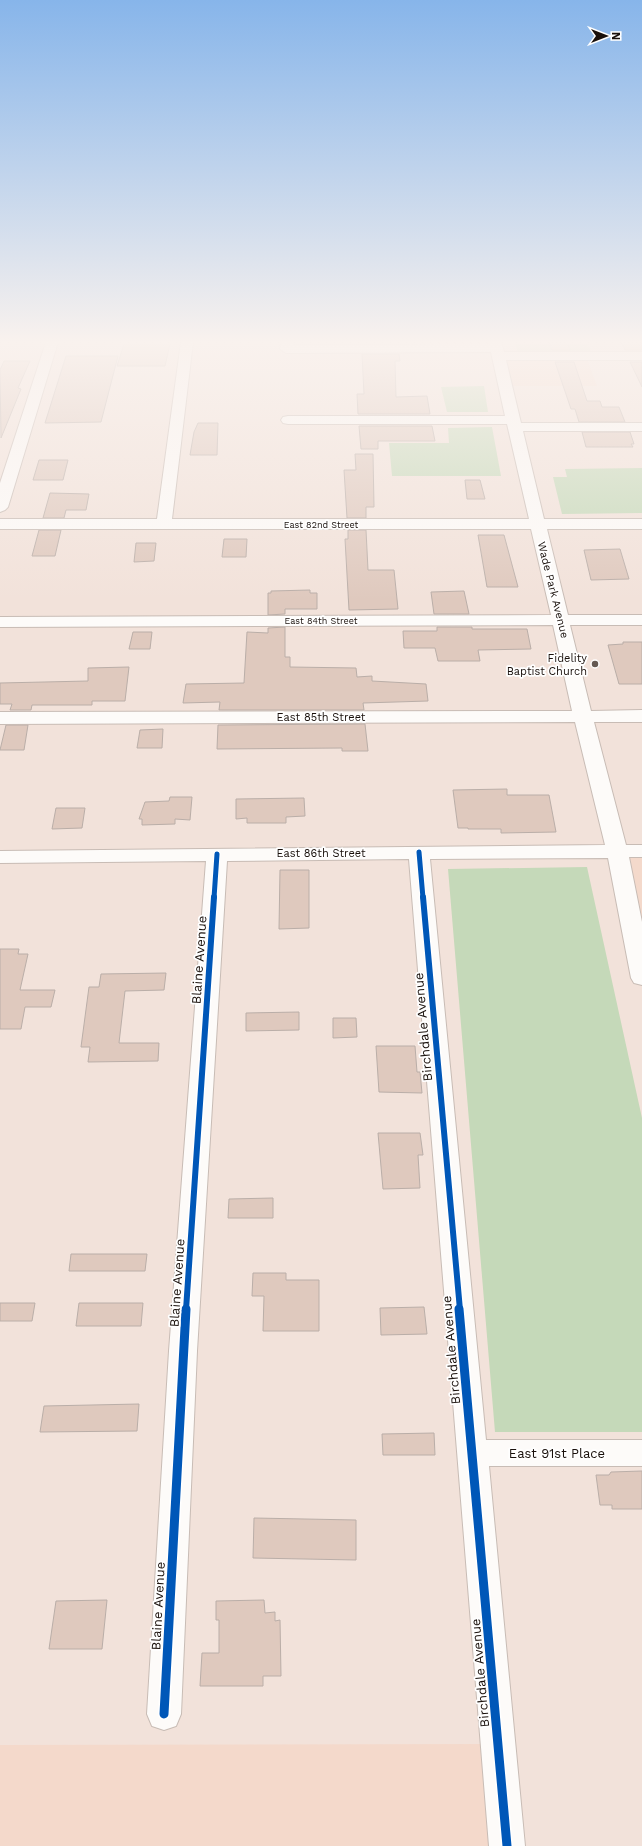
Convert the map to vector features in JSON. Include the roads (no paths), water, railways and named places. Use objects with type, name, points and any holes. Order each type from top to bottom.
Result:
[{"type":"street","points":[[0,506],[25,428]]},
{"type":"street","points":[[164,524],[176,428]]},
{"type":"street","name":"Wade Park Avenue","points":[[516,428],[583,716],[617,851],[642,978]]},
{"type":"street","name":"East 82nd Street","points":[[0,524],[642,524]]},
{"type":"street","name":"East 84th Street","points":[[0,622],[642,620]]},
{"type":"street","name":"East 85th Street","points":[[0,718],[642,716]]},
{"type":"street","name":"East 86th Street","points":[[0,857],[642,851]]},
{"type":"street","name":"Birchdale Avenue","points":[[419,852],[471,1453],[507,1846]]},
{"type":"street","name":"Blaine Avenue","points":[[164,1714],[184,1351],[217,854]]},
{"type":"street","name":"East 91st Place","points":[[471,1453],[642,1453]]},
{"type":"place","name":"Fidelity Baptist Church","points":[[595,664]]}]
